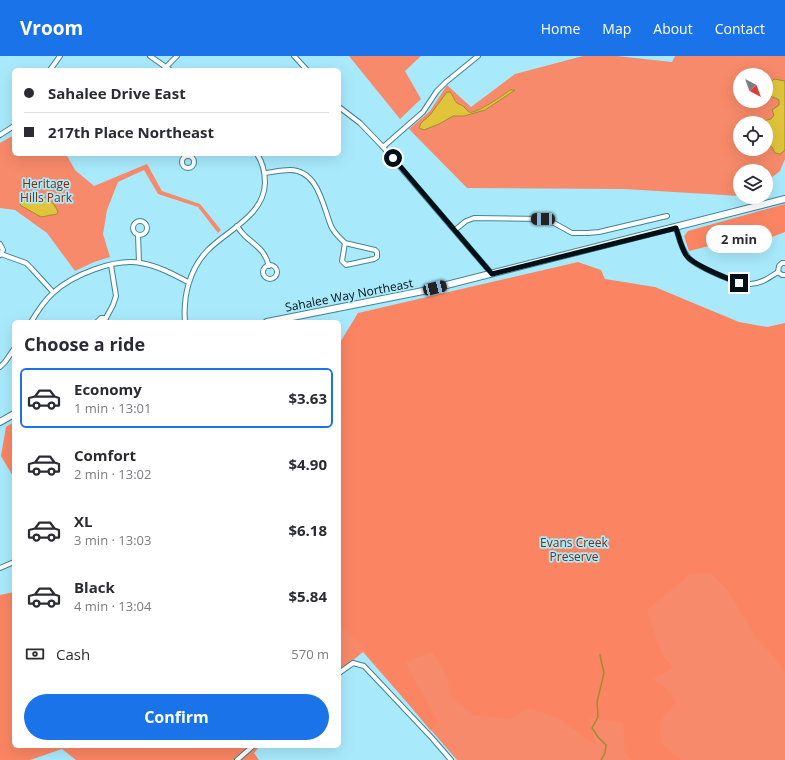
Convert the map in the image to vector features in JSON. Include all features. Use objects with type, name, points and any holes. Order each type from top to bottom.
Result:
[{"type":"main road","name":"Sahalee Way Northeast","points":[[277,320],[423,291],[676,228],[785,199]]},
{"type":"main road","points":[[0,422],[12,415]]},
{"type":"street","points":[[51,68],[60,56]]},
{"type":"street","points":[[150,56],[165,68]]},
{"type":"street","points":[[167,68],[177,56]]},
{"type":"street","points":[[294,56],[305,68]]},
{"type":"street","points":[[383,147],[423,112],[437,91],[446,82],[478,56]]},
{"type":"street","points":[[341,108],[365,128],[383,147],[492,274]]},
{"type":"street","points":[[0,135],[12,127]]},
{"type":"street","points":[[185,320],[184,308],[188,282],[200,260],[206,251],[255,210],[263,196],[265,173],[258,156]]},
{"type":"street","points":[[265,173],[290,170],[302,173],[319,191],[332,227],[336,233],[345,243],[375,250],[377,252],[377,257],[346,266],[342,261],[345,243]]},
{"type":"street","points":[[455,230],[466,221],[474,218],[543,219],[572,233],[588,233],[668,216]]},
{"type":"street","points":[[237,226],[245,236],[262,250],[269,266]]},
{"type":"street","points":[[676,228],[683,247],[690,259],[733,281],[745,284],[756,283],[778,272]]},
{"type":"street","points":[[138,235],[139,262]]},
{"type":"street","points":[[0,244],[3,248],[0,254],[26,263],[53,292]]},
{"type":"street","points":[[32,320],[53,292],[69,281],[97,269],[119,262],[139,262],[165,270],[188,282]]},
{"type":"street","points":[[778,272],[779,266],[782,263],[785,263]]},
{"type":"street","points":[[99,320],[101,318],[106,318],[116,296],[111,264]]},
{"type":"street","points":[[778,272],[785,275]]},
{"type":"street","points":[[0,367],[12,351]]},
{"type":"street","points":[[0,568],[12,563]]},
{"type":"street","points":[[341,671],[350,664],[358,663],[364,666],[451,760]]},
{"type":"street","points":[[237,760],[251,748]]},
{"type":"green space","points":[[349,56],[421,56],[405,71],[421,99],[400,119]]},
{"type":"green space","points":[[583,56],[617,56],[672,62],[675,56],[785,56],[785,159],[780,171],[773,176],[773,164],[733,164],[733,196],[624,189],[467,188],[409,129],[430,111],[447,85],[471,107],[515,74]]},
{"type":"green space","name":"Heritage Hills Park","points":[[12,136],[12,156],[67,156],[75,170],[94,186],[147,164],[162,191],[200,204],[221,230],[218,233],[198,207],[158,194],[144,170],[118,182],[107,210],[103,234],[110,257],[94,262],[75,271],[47,233],[15,210],[0,208],[0,143]]},
{"type":"green space","points":[[785,204],[785,232],[764,240],[725,248],[721,243],[689,251],[684,236],[688,231]]},
{"type":"green space","name":"Evans Creek Preserve","points":[[578,262],[601,270],[605,279],[655,287],[739,322],[767,327],[785,323],[785,672],[757,639],[728,591],[710,573],[690,574],[647,610],[661,653],[673,668],[652,679],[667,689],[676,702],[659,723],[661,744],[682,760],[631,760],[625,753],[623,723],[589,718],[596,746],[560,719],[529,708],[510,719],[473,715],[452,698],[448,680],[433,652],[405,662],[438,722],[431,731],[356,640],[341,625],[341,341],[358,313]]},
{"type":"green space","name":"Evans Creek Preserve","points":[[785,357],[785,760],[457,760],[363,652],[341,670],[341,473]]},
{"type":"green space","points":[[12,423],[12,475],[1,456],[6,427]]},
{"type":"green space","points":[[12,592],[12,748],[258,748],[254,753],[259,760],[76,760],[62,749],[30,760],[0,760],[0,595]]},
{"type":"shaded area","points":[[773,80],[785,81],[785,150],[780,154],[775,153],[773,149],[774,115],[772,110],[779,105],[779,100],[773,97]]},
{"type":"shaded area","points":[[510,90],[515,90],[485,110],[464,116],[453,116],[424,130],[419,128],[421,123],[430,115],[447,92],[450,92],[457,103],[469,112],[472,112],[490,104]]},
{"type":"shaded area","points":[[27,196],[39,200],[44,197],[51,201],[58,212],[57,214],[41,217],[20,205]]},
{"type":"waterway","points":[[600,655],[604,673],[597,702],[598,717],[592,728],[606,745],[605,753],[601,760]]},
{"type":"route","points":[[393,158],[492,274],[676,228],[686,255],[690,259],[739,283]]}]
